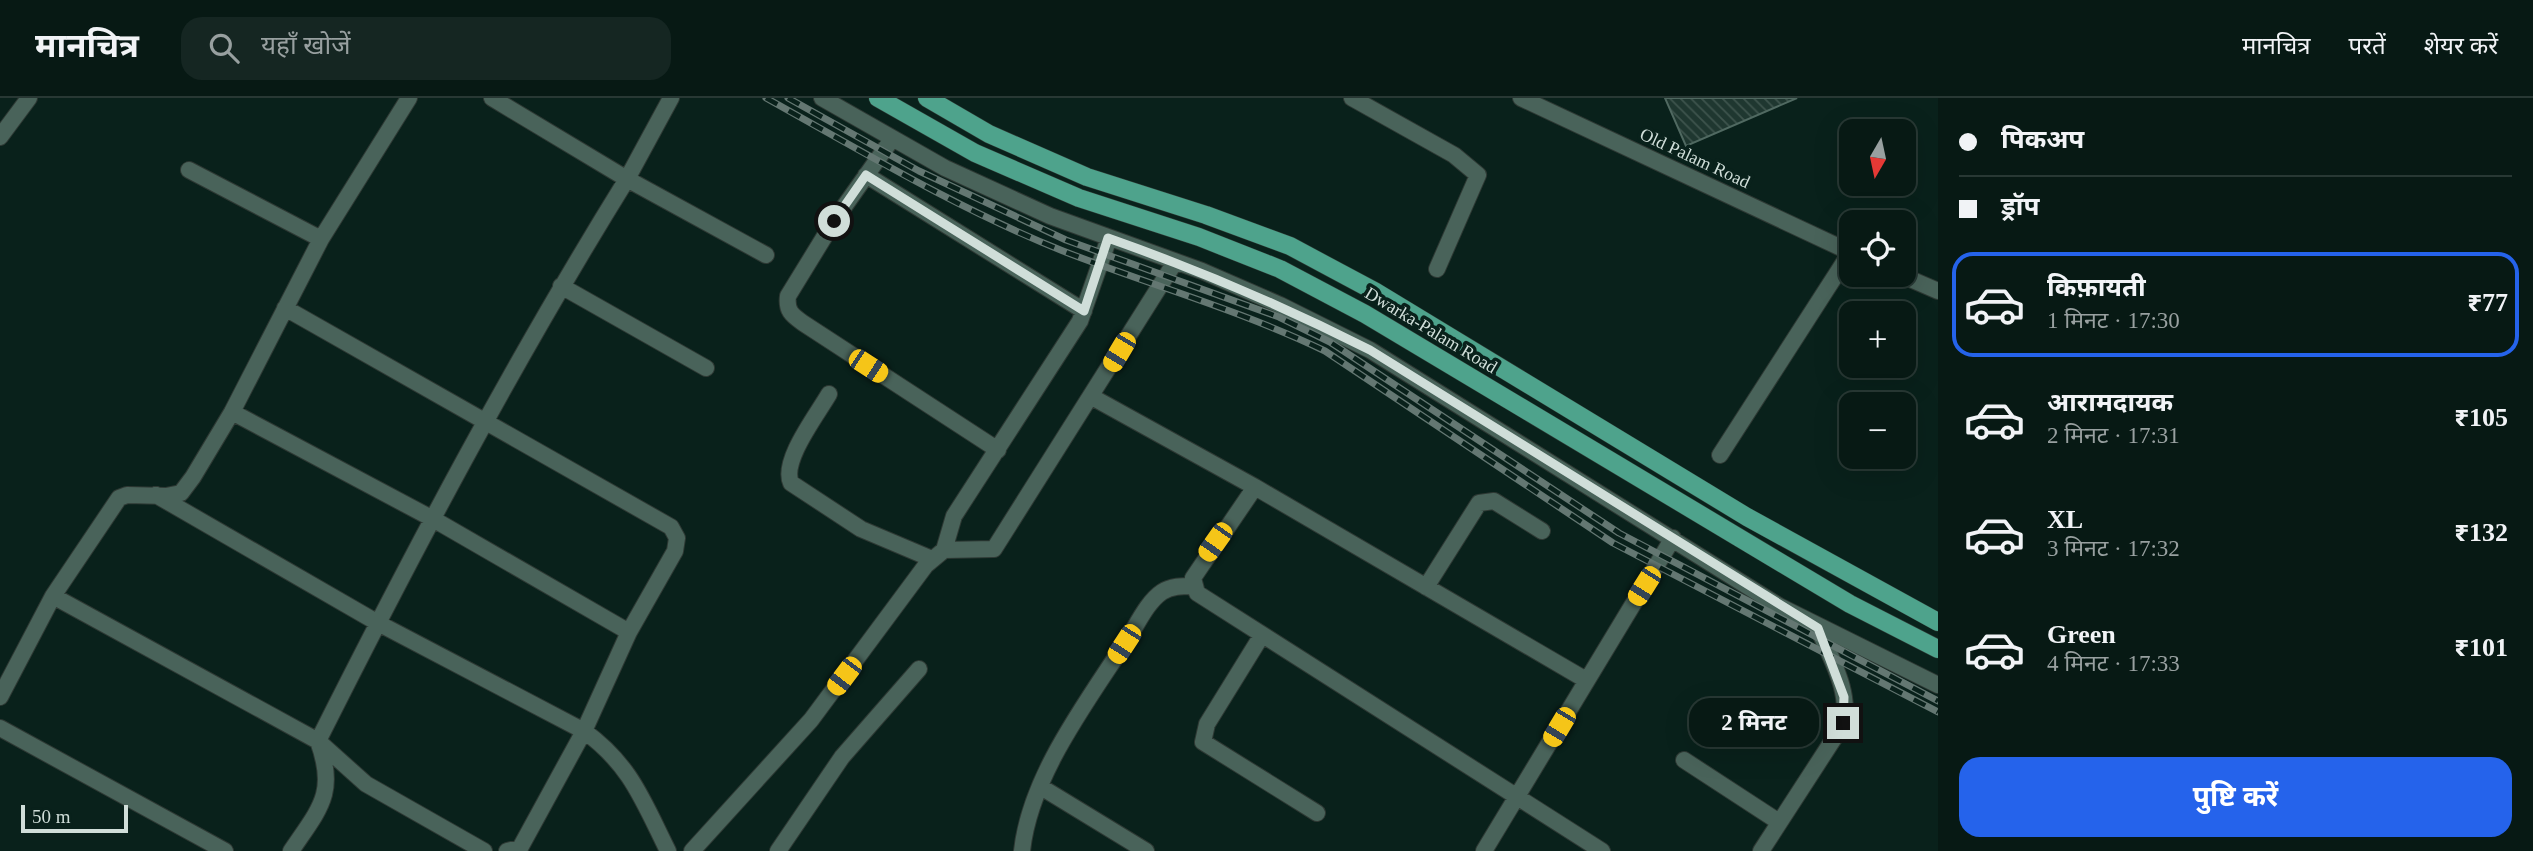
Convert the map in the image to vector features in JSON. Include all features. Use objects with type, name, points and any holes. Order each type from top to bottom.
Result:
[{"type":"main road","name":"Dwarka-Palam Road","points":[[878,98],[975,153],[1079,198],[1199,237],[1280,269],[1365,314],[1839,597],[1938,649]]},
{"type":"main road","name":"Dwarka-Palam Road","points":[[927,98],[989,134],[1087,177],[1206,215],[1290,246],[1376,292],[1747,517],[1938,622]]},
{"type":"street","points":[[0,138],[29,98]]},
{"type":"street","points":[[0,697],[53,596],[119,498],[127,495],[181,493],[232,412],[321,239],[409,98]]},
{"type":"street","points":[[492,98],[627,179],[766,255]]},
{"type":"street","points":[[291,851],[316,814],[327,789],[328,768],[318,741],[433,519],[561,286],[627,179],[671,98]]},
{"type":"street","points":[[822,98],[892,139],[1050,216],[1175,262],[1280,305],[1370,350],[1818,628],[1938,685]]},
{"type":"street","points":[[1352,98],[1454,155],[1478,175],[1437,269]]},
{"type":"street","name":"Old Palam Road","points":[[1521,98],[1839,247]]},
{"type":"street","points":[[892,139],[789,296],[790,313],[998,450]]},
{"type":"street","points":[[189,170],[321,239]]},
{"type":"street","points":[[866,175],[1084,311]]},
{"type":"street","points":[[692,851],[811,720],[938,555],[954,516],[1084,311],[1108,238]]},
{"type":"street","points":[[829,394],[791,459],[788,475],[791,483],[861,529],[938,555],[994,549],[1175,262]]},
{"type":"street","points":[[1720,455],[1839,272]]},
{"type":"street","points":[[1916,281],[1938,291]]},
{"type":"street","points":[[561,286],[706,368]]},
{"type":"street","points":[[285,308],[671,527],[677,538],[675,551],[629,632],[584,731],[520,848],[507,851]]},
{"type":"street","points":[[1092,397],[1255,486],[1586,680]]},
{"type":"street","points":[[232,412],[433,519],[629,632]]},
{"type":"street","points":[[1255,486],[1193,578],[1193,586],[1206,601],[1602,851]]},
{"type":"street","points":[[156,495],[378,623],[584,731],[610,750],[629,775],[668,851]]},
{"type":"street","points":[[1426,587],[1479,503],[1494,501],[1542,531]]},
{"type":"street","points":[[1483,851],[1673,538]]},
{"type":"street","points":[[1022,851],[1041,787],[1073,720],[1154,598],[1176,586],[1193,586]]},
{"type":"street","points":[[53,596],[318,741],[366,784],[484,851]]},
{"type":"street","points":[[1761,851],[1842,726],[1845,716],[1844,697],[1818,628]]},
{"type":"street","points":[[1262,635],[1207,724],[1203,742],[1317,813]]},
{"type":"street","points":[[778,851],[842,757],[919,669]]},
{"type":"street","points":[[0,728],[225,851]]},
{"type":"street","points":[[1684,760],[1779,822]]},
{"type":"street","points":[[1041,787],[1146,851]]},
{"type":"building","points":[[1665,98],[1797,98],[1686,146]]},
{"type":"railway","points":[[766,98],[912,179],[1025,235],[1260,323],[1325,351],[1613,543],[1938,712]]},
{"type":"railway","points":[[788,98],[919,171],[1066,240],[1279,317],[1330,342],[1619,533],[1938,701]]},
{"type":"route","points":[[834,221],[866,175],[1084,311],[1108,238],[1202,271],[1280,305],[1370,350],[1818,628],[1844,697],[1843,723]]}]
